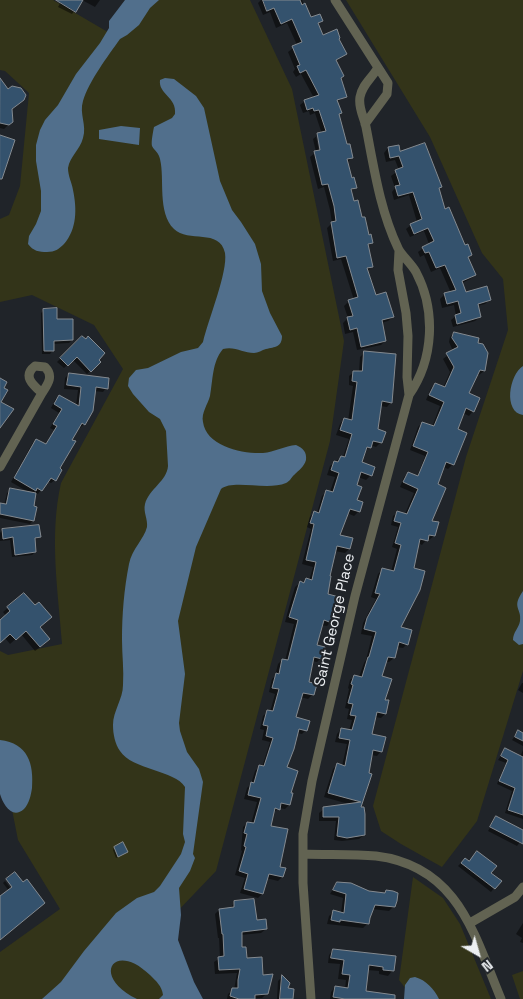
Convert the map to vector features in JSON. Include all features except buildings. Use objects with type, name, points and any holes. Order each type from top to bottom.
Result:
[{"type":"street","points":[[336,0],[385,78],[388,89],[384,99],[365,124]]},
{"type":"street","name":"Saint George Place","points":[[311,999],[303,883],[303,834],[312,781],[370,533],[409,394],[419,380],[425,360],[430,324],[422,282],[407,257],[400,251],[392,235],[376,183],[365,124],[360,108],[360,96],[365,85],[378,69]]},
{"type":"street","name":"Saint George Place","points":[[400,251],[398,270],[406,313],[409,394]]},
{"type":"street","points":[[0,466],[42,393]]},
{"type":"street","points":[[303,854],[375,856],[406,864],[422,871],[444,888],[462,909],[470,923],[501,999]]},
{"type":"street","points":[[470,923],[515,897],[523,887]]},
{"type":"green space","points":[[0,0],[53,0],[118,38],[153,0],[250,0],[292,89],[344,341],[330,441],[216,871],[172,917],[166,999],[0,999],[0,952],[60,909],[18,840],[4,769],[0,760],[0,651],[8,655],[62,644],[55,543],[57,503],[61,483],[123,369],[94,325],[32,295],[0,302],[0,219],[9,215],[20,186],[29,93],[5,71],[0,70]]},
{"type":"green space","points":[[346,0],[523,0],[523,671],[477,821],[442,867],[381,831],[373,806],[466,457],[508,330],[503,279],[482,253],[430,137]]},
{"type":"green space","points":[[413,877],[443,898],[460,924],[491,999],[414,999],[399,980]]},
{"type":"green space","points":[[523,971],[523,999],[520,999],[512,975]]},
{"type":"water","points":[[125,0],[159,0],[150,8],[139,25],[120,39],[99,69],[86,93],[82,106],[83,138],[68,168],[75,204],[74,225],[68,238],[59,249],[50,252],[36,251],[28,244],[29,236],[41,211],[41,191],[36,161],[36,145],[40,130],[45,120],[58,105],[76,74],[100,43],[109,28],[109,21]]},
{"type":"water","points":[[165,78],[174,79],[196,96],[204,108],[220,181],[232,210],[255,244],[261,264],[262,291],[270,313],[282,336],[281,342],[277,346],[255,353],[231,348],[223,349],[215,365],[203,422],[211,437],[226,447],[245,452],[263,453],[296,445],[304,451],[306,460],[304,465],[286,483],[270,486],[234,485],[221,489],[196,547],[178,621],[185,674],[179,723],[180,731],[187,752],[199,769],[203,782],[193,854],[195,858],[190,871],[179,888],[181,915],[178,940],[194,982],[203,999],[159,999],[163,995],[161,989],[150,975],[137,965],[126,961],[118,961],[112,965],[111,972],[114,981],[123,990],[137,999],[42,999],[61,982],[116,913],[137,898],[154,892],[160,886],[181,854],[185,842],[183,834],[185,787],[180,781],[126,757],[117,745],[113,725],[123,690],[122,621],[129,564],[147,527],[145,504],[150,494],[165,476],[168,466],[166,431],[160,419],[149,412],[133,394],[128,386],[129,378],[136,370],[148,368],[181,352],[198,348],[203,342],[221,284],[225,261],[222,245],[217,241],[180,233],[174,229],[165,214],[160,159],[152,146],[152,142],[154,127],[172,118],[175,114],[175,108],[171,99],[160,85],[160,80]]},
{"type":"water","points":[[121,126],[140,128],[139,145],[99,139],[99,130]]},
{"type":"water","points":[[523,366],[523,415],[513,407],[510,393],[514,377]]},
{"type":"water","points":[[523,591],[523,644],[519,645],[513,640],[520,621],[517,605]]},
{"type":"water","points":[[0,740],[17,745],[23,750],[32,771],[32,788],[27,805],[20,812],[16,813],[12,812],[3,802],[0,794]]},
{"type":"water","points":[[415,977],[429,985],[439,999],[404,999],[405,985],[410,978]]}]
